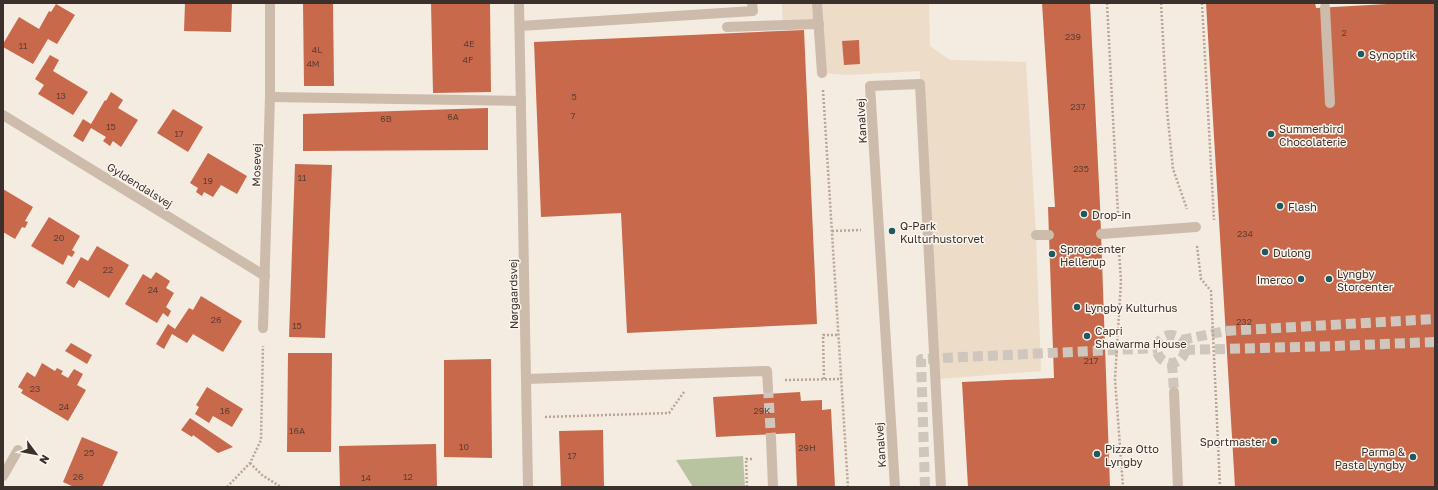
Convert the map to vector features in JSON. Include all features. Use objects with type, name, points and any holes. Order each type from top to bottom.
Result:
[{"type":"street","name":"Mosevej","points":[[263,328],[270,97],[270,3]]},
{"type":"street","name":"Nørgaardsvej","points":[[519,3],[528,487]]},
{"type":"street","points":[[520,26],[753,11],[752,3]]},
{"type":"street","points":[[817,3],[822,74]]},
{"type":"street","points":[[1325,7],[1330,103]]},
{"type":"street","points":[[727,27],[819,24]]},
{"type":"street","name":"Kanalvej","points":[[895,487],[870,86],[920,84],[941,487]]},
{"type":"street","points":[[270,97],[521,101]]},
{"type":"street","name":"Gyldendalsvej","points":[[3,115],[265,276]]},
{"type":"street","points":[[1101,234],[1196,227]]},
{"type":"street","points":[[1036,235],[1049,235]]},
{"type":"street","points":[[526,379],[767,371],[768,384]]},
{"type":"street","points":[[1174,392],[1178,487]]},
{"type":"street","points":[[771,438],[773,487]]},
{"type":"street","points":[[3,476],[18,450]]},
{"type":"path","points":[[1161,3],[1167,110],[1173,169],[1184,203],[1196,227],[1201,279],[1211,291],[1220,487]]},
{"type":"path","points":[[1202,3],[1214,226]]},
{"type":"path","points":[[822,74],[848,487]]},
{"type":"path","points":[[832,231],[859,230]]},
{"type":"path","points":[[227,487],[250,463],[261,440],[263,328]]},
{"type":"path","points":[[824,379],[823,335],[838,335]]},
{"type":"path","points":[[527,418],[669,413],[698,373]]},
{"type":"path","points":[[768,384],[841,379]]},
{"type":"path","points":[[746,459],[747,487]]},
{"type":"path","points":[[250,463],[262,475],[280,487]]},
{"type":"green space","points":[[743,456],[745,487],[693,487],[676,460]]},
{"type":"shaded area","points":[[782,3],[929,3],[930,46],[950,60],[1026,62],[1036,235],[1041,371],[939,379],[920,71],[847,75],[822,73],[819,24],[783,24]]},
{"type":"building","points":[[185,3],[232,3],[231,32],[184,31]]},
{"type":"building","points":[[303,3],[333,3],[334,86],[304,86]]},
{"type":"building","points":[[431,3],[490,3],[491,92],[433,93]]},
{"type":"building","name":"Lyngby Kulturhus","points":[[1042,3],[1090,3],[1100,205],[1110,487],[968,487],[962,382],[1054,378],[1048,207],[1055,207]]},
{"type":"building","name":"Lyngby Storcenter","points":[[1206,3],[1315,3],[1316,8],[1405,3],[1435,3],[1435,487],[1235,487]]},
{"type":"building","points":[[56,4],[75,15],[57,44],[48,39],[33,64],[3,47],[3,44],[19,17],[39,29],[49,11],[51,12]]},
{"type":"building","points":[[804,30],[817,324],[627,333],[621,213],[541,217],[534,42]]},
{"type":"building","points":[[859,40],[860,64],[844,65],[842,41]]},
{"type":"building","points":[[50,55],[59,60],[53,71],[88,92],[73,115],[38,94],[44,85],[35,79]]},
{"type":"building","points":[[111,92],[123,100],[118,108],[138,120],[121,147],[113,141],[110,146],[103,141],[106,137],[91,128],[83,142],[73,136],[83,119],[91,124]]},
{"type":"building","points":[[488,108],[488,150],[303,151],[303,114]]},
{"type":"building","points":[[173,109],[203,127],[188,152],[157,133]]},
{"type":"building","points":[[208,153],[247,176],[237,194],[221,185],[213,197],[204,192],[202,196],[196,192],[198,188],[190,183]]},
{"type":"building","points":[[295,164],[332,165],[325,338],[289,337]]},
{"type":"building","points":[[3,189],[33,207],[25,221],[28,222],[25,228],[22,227],[15,239],[3,232]]},
{"type":"building","points":[[49,217],[80,236],[72,250],[75,252],[72,257],[68,255],[63,265],[31,246]]},
{"type":"building","points":[[97,246],[129,265],[109,298],[79,280],[74,288],[66,283],[81,257],[88,261]]},
{"type":"building","points":[[156,272],[170,281],[166,288],[174,293],[166,307],[171,311],[168,317],[163,313],[157,323],[125,304],[143,274],[151,279]]},
{"type":"building","points":[[201,296],[242,321],[223,352],[193,334],[187,343],[172,334],[164,349],[156,344],[168,324],[175,329],[189,308],[193,310]]},
{"type":"building","points":[[71,343],[92,355],[87,364],[65,351]]},
{"type":"building","points":[[288,353],[332,353],[331,452],[287,452]]},
{"type":"building","points":[[491,359],[492,458],[444,457],[444,360]]},
{"type":"building","points":[[42,363],[55,371],[57,368],[63,371],[61,374],[68,378],[74,369],[83,374],[77,385],[86,390],[68,421],[21,393],[23,390],[18,387],[27,372],[35,377]]},
{"type":"building","points":[[207,387],[243,409],[232,427],[213,416],[209,423],[195,414],[199,407],[196,405]]},
{"type":"building","points":[[800,392],[801,401],[822,400],[822,410],[831,409],[835,487],[797,487],[795,433],[716,437],[713,397]]},
{"type":"building","points":[[190,418],[233,447],[218,453],[193,435],[192,437],[181,430]]},
{"type":"building","points":[[603,430],[604,487],[561,487],[559,431]]},
{"type":"building","points":[[82,437],[118,452],[102,487],[74,487],[63,482]]},
{"type":"building","points":[[436,444],[437,487],[340,487],[339,446]]},
{"type":"tunnel","points":[[1182,340],[1225,331],[1435,319]]},
{"type":"tunnel","points":[[1171,335],[1181,339],[1185,349],[1181,359],[1171,363],[1161,359],[1157,349],[1161,339],[1171,335]]},
{"type":"tunnel","points":[[1185,350],[1435,342]]},
{"type":"tunnel","points":[[925,487],[921,359],[1157,348]]},
{"type":"tunnel","points":[[1172,363],[1174,392]]},
{"type":"tunnel","points":[[768,388],[771,438]]},
{"type":"place","name":"Synoptik","points":[[1361,54]]},
{"type":"place","name":"Summerbird Chocolaterie","points":[[1271,134]]},
{"type":"place","name":"Flash","points":[[1280,206]]},
{"type":"place","name":"Drop-in","points":[[1084,214]]},
{"type":"place","name":"Q-Park Kulturhustorvet","points":[[892,231]]},
{"type":"place","name":"Dulong","points":[[1265,252]]},
{"type":"place","name":"Sprogcenter Hellerup","points":[[1052,254]]},
{"type":"place","name":"Imerco","points":[[1301,279]]},
{"type":"place","name":"Lyngby Storcenter","points":[[1329,279]]},
{"type":"place","name":"Lyngby Kulturhus","points":[[1077,307]]},
{"type":"place","name":"Capri Shawarma House","points":[[1087,336]]},
{"type":"place","name":"Sportmaster","points":[[1274,441]]},
{"type":"place","name":"Pizza Otto Lyngby","points":[[1097,454]]},
{"type":"place","name":"Parma & Pasta Lyngby","points":[[1413,457]]}]
